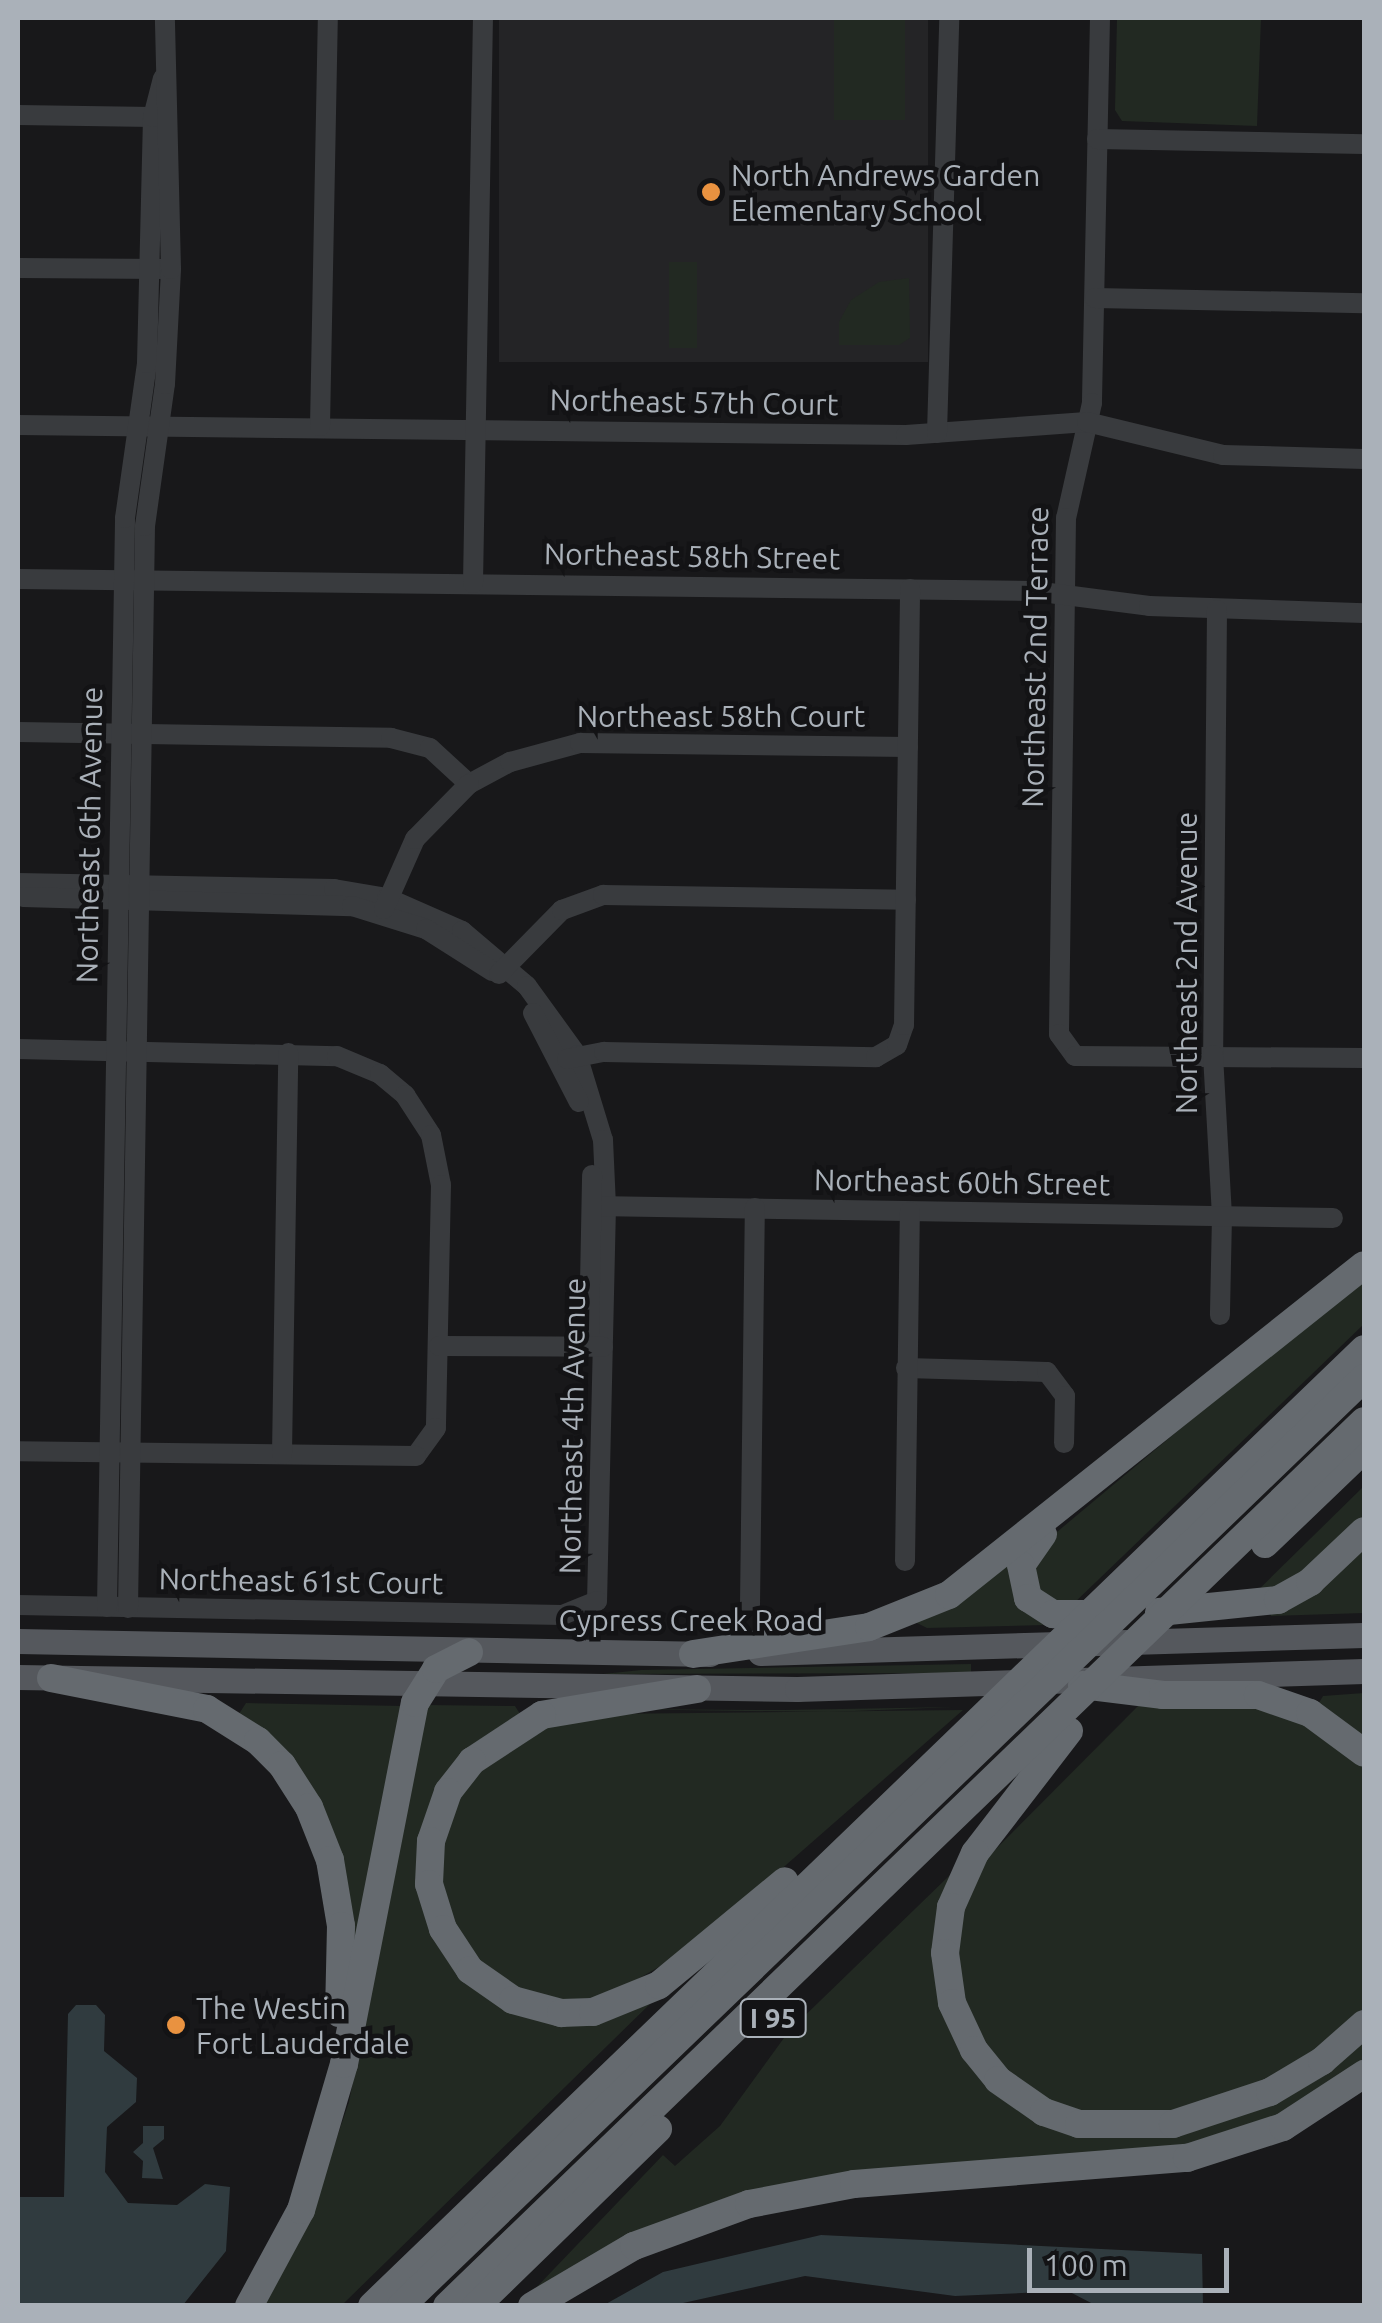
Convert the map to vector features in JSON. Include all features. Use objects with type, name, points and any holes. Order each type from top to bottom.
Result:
[{"type":"highway","points":[[693,1654],[868,1628],[921,1610],[1106,1476],[1364,1264]]},
{"type":"highway","name":"I 95","points":[[372,2306],[1364,1349]]},
{"type":"highway","points":[[401,2306],[1364,1378]]},
{"type":"highway","points":[[1198,1595],[1364,1421]]},
{"type":"highway","name":"I 95","points":[[476,2306],[1056,1731],[1198,1595],[1364,1449]]},
{"type":"highway","points":[[1106,1476],[1025,1554],[1022,1585],[1039,1608],[1081,1615],[1255,1607],[1299,1590],[1364,1531]]},
{"type":"highway","points":[[334,2084],[344,2064],[422,1684],[436,1668],[469,1652]]},
{"type":"highway","points":[[51,1678],[207,1710],[258,1740],[292,1778],[322,1837],[338,1902],[342,1974],[334,2084],[309,2188],[249,2306]]},
{"type":"highway","points":[[1070,1683],[1164,1695],[1258,1695],[1310,1713],[1364,1753]]},
{"type":"highway","points":[[697,1689],[542,1715],[503,1735],[460,1774],[434,1824],[429,1884],[450,1944],[483,1982],[513,2000],[561,2013],[624,2004],[701,1954],[808,1862],[898,1796]]},
{"type":"highway","points":[[1056,1731],[975,1852],[950,1908],[945,1953],[952,2003],[965,2035],[998,2080],[1044,2112],[1079,2124],[1173,2124],[1270,2092],[1322,2061],[1364,2024]]},
{"type":"highway","points":[[447,2306],[1056,1731]]},
{"type":"highway","points":[[532,2306],[634,2246],[749,2204],[854,2184],[1187,2158],[1283,2128],[1364,2074]]},
{"type":"main road","name":"Cypress Creek Road","points":[[18,1641],[693,1654],[1364,1635]]},
{"type":"main road","points":[[18,1676],[697,1689],[1070,1683],[1364,1671]]},
{"type":"street","name":"Northeast 6th Avenue","points":[[117,1608],[134,579],[148,484],[161,269],[165,18]]},
{"type":"street","points":[[320,426],[328,18]]},
{"type":"street","points":[[473,583],[483,18]]},
{"type":"street","points":[[937,432],[948,18]]},
{"type":"street","name":"Northeast 2nd Terrace","points":[[1100,18],[1095,298],[1087,422],[1069,484],[1059,1034],[1075,1056],[1213,1056]]},
{"type":"street","name":"Northeast 6th Avenue","points":[[161,269],[154,117],[166,68]]},
{"type":"street","points":[[18,115],[154,117]]},
{"type":"street","points":[[1096,139],[1364,144]]},
{"type":"street","points":[[18,268],[161,269]]},
{"type":"street","points":[[1095,298],[1364,303]]},
{"type":"street","name":"Northeast 57th Court","points":[[18,424],[937,432],[1087,422],[1222,455],[1364,458]]},
{"type":"street","name":"Northeast 58th Street","points":[[18,579],[1066,593],[1217,610],[1364,614]]},
{"type":"street","points":[[570,1058],[876,1058],[897,1045],[904,1024],[910,589]]},
{"type":"street","name":"Northeast 2nd Avenue","points":[[1217,610],[1213,1056],[1222,1216],[1220,1316]]},
{"type":"street","points":[[18,732],[391,738],[430,748],[469,784]]},
{"type":"street","name":"Northeast 58th Court","points":[[385,905],[415,839],[469,784],[510,762],[580,743],[908,748]]},
{"type":"street","points":[[18,883],[128,892]]},
{"type":"street","name":"Northeast 4th Avenue","points":[[128,892],[334,889],[462,931],[502,970],[570,1058],[603,1140],[582,1608]]},
{"type":"street","points":[[18,896],[128,892]]},
{"type":"street","points":[[502,970],[562,910],[603,895],[906,900]]},
{"type":"street","points":[[18,1049],[337,1056],[380,1074],[405,1095],[431,1135],[441,1185],[436,1428],[427,1449],[407,1458],[18,1451]]},
{"type":"street","points":[[282,1454],[288,1052]]},
{"type":"street","points":[[1213,1056],[1364,1058]]},
{"type":"street","name":"Northeast 60th Street","points":[[599,1206],[1332,1218]]},
{"type":"street","points":[[750,1604],[755,1208]]},
{"type":"street","points":[[906,1562],[910,1212]]},
{"type":"street","points":[[439,1346],[596,1347]]},
{"type":"street","points":[[906,1368],[1039,1369],[1056,1378],[1064,1396],[1064,1443]]},
{"type":"street","name":"Northeast 61st Court","points":[[18,1605],[562,1615],[582,1608]]},
{"type":"shaded area","name":"North Andrews Garden Elementary School","points":[[499,18],[928,18],[928,362],[499,362]]},
{"type":"shaded area","points":[[834,18],[905,18],[905,120],[834,120]]},
{"type":"shaded area","points":[[1117,18],[1261,18],[1257,126],[1122,121],[1115,110]]},
{"type":"shaded area","points":[[669,262],[697,262],[697,348],[669,348]]},
{"type":"shaded area","points":[[909,278],[910,338],[899,345],[839,345],[839,322],[851,300],[879,282]]},
{"type":"shaded area","points":[[1364,1275],[1364,1324],[1071,1606],[1036,1594],[1032,1557],[1039,1547]]},
{"type":"shaded area","points":[[1364,1486],[1364,1519],[1299,1579],[1250,1598]]},
{"type":"shaded area","points":[[1364,1542],[1364,1613],[1271,1616],[1270,1613]]},
{"type":"shaded area","points":[[1006,1561],[1046,1625],[927,1628],[913,1621]]},
{"type":"shaded area","points":[[971,1664],[971,1673],[603,1674],[641,1670]]},
{"type":"shaded area","points":[[1364,1693],[1364,1744],[1316,1708],[1323,1696]]},
{"type":"shaded area","points":[[246,1703],[404,1706],[351,1994],[342,1881],[237,1717]]},
{"type":"shaded area","points":[[426,1705],[515,1706],[522,1717],[483,1742],[422,1879],[495,1996],[651,2003],[342,2305],[262,2306],[310,2216],[349,2102]]},
{"type":"shaded area","points":[[1139,1705],[1256,1706],[1306,1724],[1364,1764],[1364,2013],[1280,2078],[1151,2119],[1057,2108],[995,2061],[964,2013],[958,1948],[961,1918],[982,1863]]},
{"type":"shaded area","points":[[954,1707],[829,1712],[606,1709],[783,1710]]},
{"type":"shaded area","points":[[963,1710],[690,1949],[610,1995],[573,2004],[493,1980],[455,1938],[437,1858],[463,1783],[550,1726],[605,1714]]},
{"type":"shaded area","points":[[950,1875],[937,1937],[1008,2098],[1161,2132],[1364,2033],[1364,2061],[1277,2120],[1192,2147],[849,2174],[531,2293],[663,2155],[675,2166],[720,2126],[789,2031]]},
{"type":"shaded area","points":[[76,2005],[96,2005],[105,2015],[104,2051],[137,2078],[136,2102],[107,2127],[105,2172],[128,2203],[177,2205],[205,2184],[230,2187],[226,2251],[183,2305],[18,2305],[18,2197],[64,2197],[68,2014]]},
{"type":"shaded area","points":[[143,2126],[164,2126],[164,2139],[153,2148],[163,2179],[142,2178],[143,2161],[133,2152],[143,2143]]},
{"type":"shaded area","points":[[821,2235],[1202,2254],[1203,2305],[1095,2305],[1068,2291],[955,2296],[805,2276],[674,2305],[604,2305],[663,2272]]},
{"type":"place","name":"North Andrews Garden Elementary School","points":[[711,192]]},
{"type":"place","name":"The Westin Fort Lauderdale","points":[[176,2025]]}]
